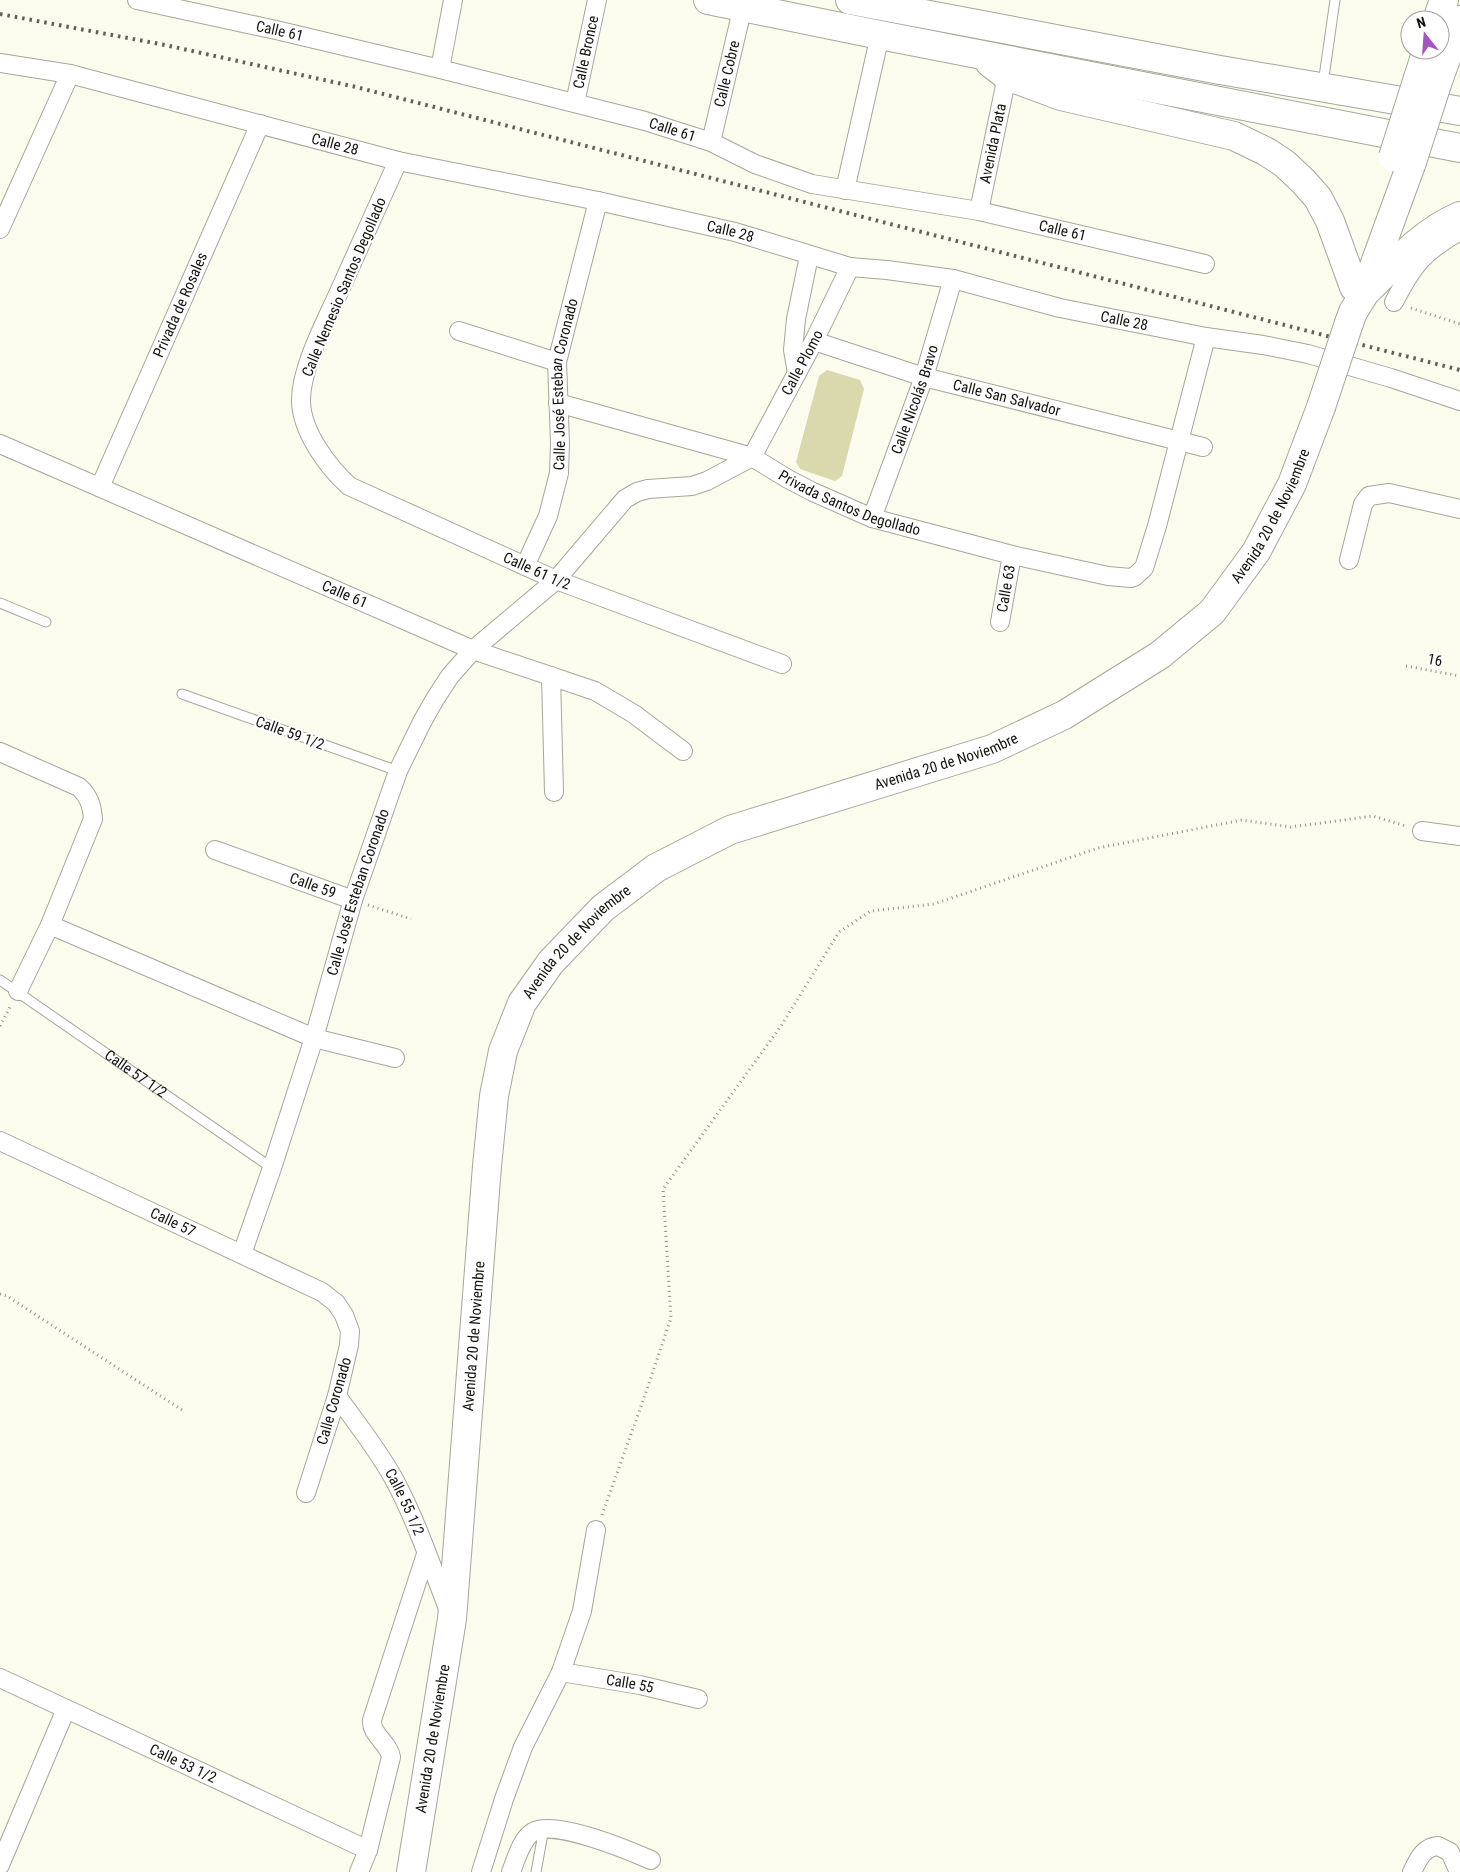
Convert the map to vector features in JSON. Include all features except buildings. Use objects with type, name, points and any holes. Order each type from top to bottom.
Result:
[{"type":"main road","points":[[850,0],[1210,68],[1460,111]]},
{"type":"main road","points":[[725,2],[980,55],[1460,148]]},
{"type":"main road","points":[[1355,304],[1428,81],[1460,20]]},
{"type":"main road","points":[[980,55],[1008,76],[1061,96],[1234,136],[1267,152],[1285,164],[1318,198],[1333,228],[1355,304]]},
{"type":"main road","points":[[1427,60],[1428,81]]},
{"type":"main road","points":[[1355,304],[1409,250],[1432,232],[1460,216]]},
{"type":"main road","name":"Avenida 20 de Noviembre","points":[[411,1872],[452,1619],[494,1096],[503,1051],[522,1004],[551,962],[603,908],[656,868],[730,830],[992,749],[1064,715],[1160,654],[1212,612],[1256,552],[1292,484],[1321,407],[1355,304]]},
{"type":"street","name":"Calle 61","points":[[137,0],[276,30],[440,69],[645,121],[711,142],[741,158],[778,174],[812,184],[979,211],[1205,264]]},
{"type":"street","points":[[440,69],[453,0]]},
{"type":"street","name":"Calle Bronce","points":[[575,103],[597,0]]},
{"type":"street","name":"Calle Cobre","points":[[711,142],[725,2]]},
{"type":"street","points":[[845,190],[880,35]]},
{"type":"street","name":"Calle 28","points":[[0,63],[70,74],[398,161],[598,201],[735,232],[850,267],[911,272],[953,278],[1060,308],[1206,337],[1308,354],[1392,378],[1460,401]]},
{"type":"street","points":[[0,229],[70,74]]},
{"type":"street","name":"Avenida Plata","points":[[979,211],[1008,76]]},
{"type":"street","name":"Privada de Rosales","points":[[100,488],[260,124]]},
{"type":"street","name":"Calle Nemesio Santos Degollado","points":[[315,444],[304,416],[301,402],[303,383],[322,332],[398,161]]},
{"type":"street","name":"Calle José Esteban Coronado","points":[[525,566],[548,516],[559,473],[560,443],[557,362],[598,201]]},
{"type":"street","points":[[1394,302],[1411,270],[1420,260],[1446,239],[1460,231]]},
{"type":"street","points":[[797,373],[793,350],[796,319],[809,256]]},
{"type":"street","name":"Calle Plomo","points":[[752,458],[814,341],[850,267]]},
{"type":"street","name":"Calle Nicolás Bravo","points":[[872,518],[924,377],[953,278]]},
{"type":"street","points":[[459,331],[557,362]]},
{"type":"street","points":[[1179,442],[1206,337]]},
{"type":"street","name":"Calle San Salvador","points":[[814,341],[924,377],[1203,447]]},
{"type":"street","name":"Privada Santos Degollado","points":[[558,402],[752,458],[812,492],[872,518],[1012,555],[1123,579],[1134,577],[1144,568],[1158,526],[1179,442]]},
{"type":"street","name":"Calle 61 1/2","points":[[315,444],[328,464],[350,486],[556,580],[782,664]]},
{"type":"street","name":"Calle 61","points":[[1,447],[473,650],[595,691],[656,730],[683,752]]},
{"type":"street","name":"Calle José Esteban Coronado","points":[[242,1254],[314,1038],[353,900],[398,771],[435,698],[450,676],[473,650],[556,580],[625,499],[637,492],[648,489],[692,486],[707,481],[752,458]]},
{"type":"street","points":[[1349,560],[1363,504],[1370,496],[1390,493],[1460,509]]},
{"type":"street","name":"Calle 63","points":[[1000,622],[1012,555]]},
{"type":"street","points":[[551,676],[554,792]]},
{"type":"street","points":[[0,752],[79,787],[91,804],[93,819],[50,925],[18,991]]},
{"type":"street","points":[[1422,831],[1460,836]]},
{"type":"street","name":"Calle 59","points":[[215,850],[353,900]]},
{"type":"street","points":[[50,925],[314,1038],[395,1058]]},
{"type":"street","name":"Calle 57","points":[[0,1142],[322,1292],[341,1309]]},
{"type":"street","name":"Calle Coronado","points":[[306,1492],[337,1396],[350,1346],[350,1331],[341,1309]]},
{"type":"street","name":"Calle 55 1/2","points":[[337,1396],[381,1456],[395,1481],[452,1619]]},
{"type":"street","points":[[482,1872],[504,1799],[523,1747],[560,1672],[582,1611],[596,1530]]},
{"type":"street","points":[[360,1872],[368,1850],[391,1757],[390,1750],[372,1727],[372,1720],[426,1554]]},
{"type":"street","name":"Calle 55","points":[[560,1672],[640,1685],[698,1699]]},
{"type":"street","name":"Calle 53 1/2","points":[[0,1678],[368,1850]]},
{"type":"street","points":[[0,1865],[66,1709]]},
{"type":"street","points":[[511,1872],[526,1840],[533,1832],[544,1828],[586,1836],[651,1860]]},
{"type":"street","points":[[1412,1872],[1422,1853],[1428,1848],[1438,1846],[1450,1852],[1459,1872]]},
{"type":"lane","points":[[1322,88],[1336,0]]},
{"type":"lane","points":[[0,603],[46,622]]},
{"type":"lane","name":"Calle 59 1/2","points":[[182,694],[398,771]]},
{"type":"lane","name":"Calle 57 1/2","points":[[0,980],[272,1168]]},
{"type":"lane","points":[[536,1872],[544,1828]]},
{"type":"path","points":[[1394,302],[1460,324]]},
{"type":"path","name":"16","points":[[1406,666],[1460,676]]},
{"type":"path","points":[[596,1530],[671,1318],[664,1189],[781,1026],[839,932],[871,911],[934,904],[1098,848],[1242,820],[1291,828],[1372,816],[1422,831]]},
{"type":"path","name":"Calle 59","points":[[353,900],[410,918]]},
{"type":"path","points":[[0,1026],[18,991]]},
{"type":"path","points":[[0,1294],[7,1296],[182,1410]]},
{"type":"green space","points":[[827,370],[860,380],[864,389],[842,476],[835,481],[800,469],[796,462],[819,376]]},
{"type":"railway","points":[[0,14],[165,45],[356,87],[1460,370]]}]
